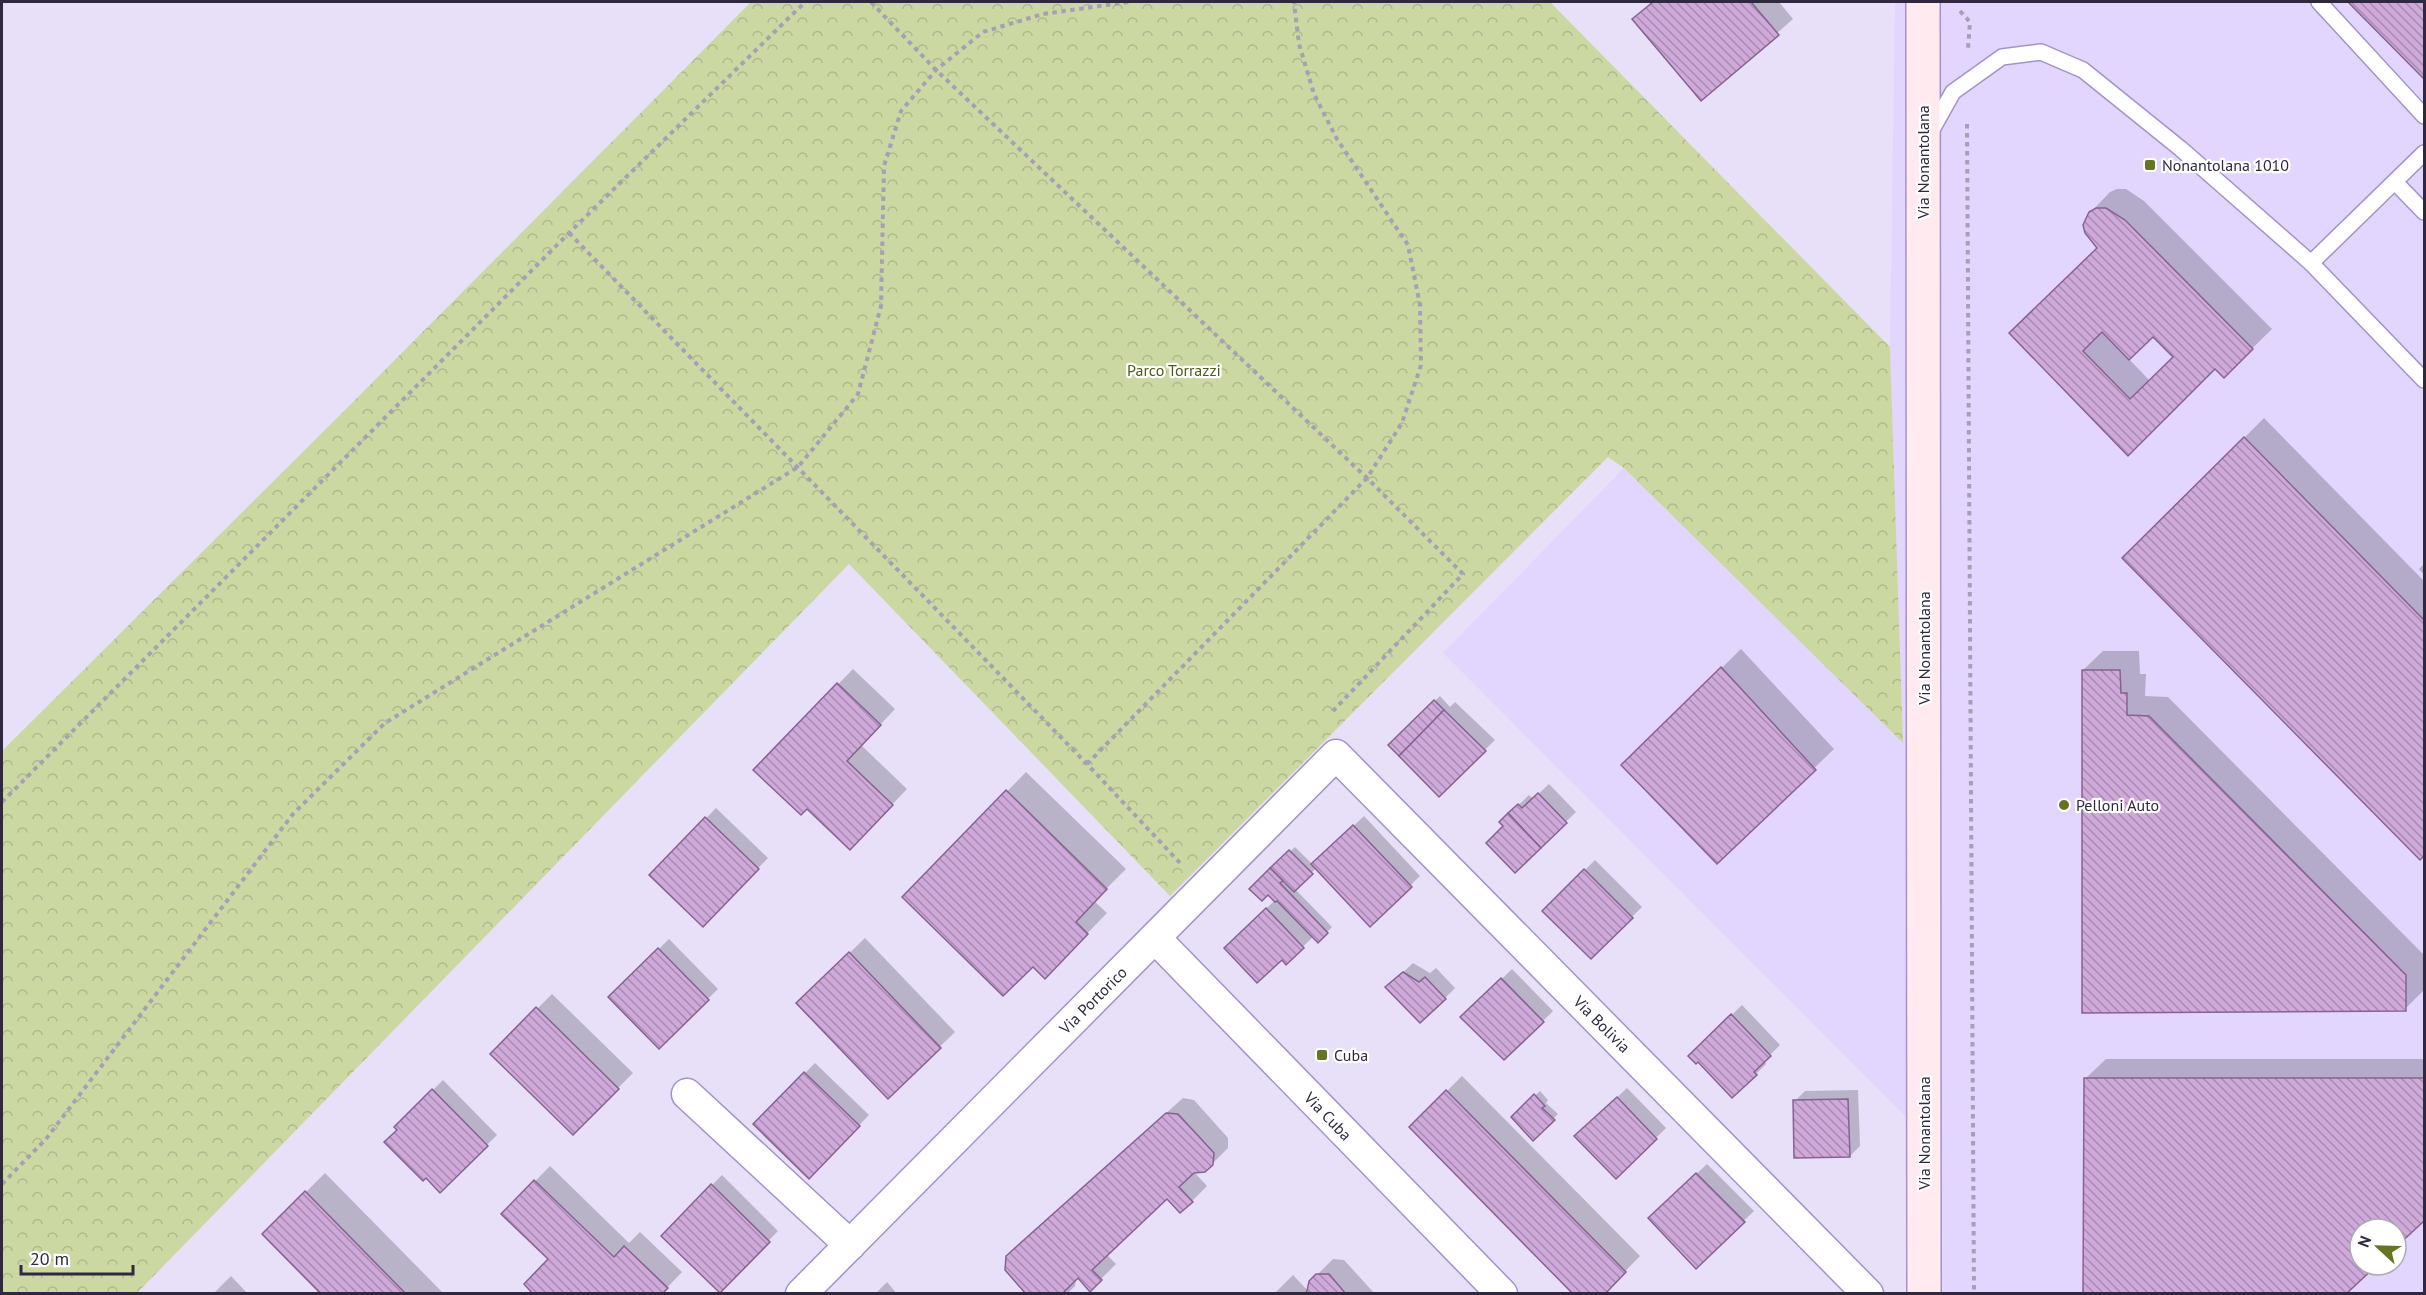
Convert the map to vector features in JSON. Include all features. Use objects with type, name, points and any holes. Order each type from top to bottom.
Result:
[{"type":"main road","name":"Via Nonantolana","points":[[1923,2],[1924,1293]]},
{"type":"street","name":"Via Portorico","points":[[801,1293],[1336,756]]},
{"type":"street","name":"Via Bolivia","points":[[1336,756],[1868,1293]]},
{"type":"street","name":"Via Cuba","points":[[1155,939],[1502,1293]]},
{"type":"street","points":[[687,1094],[850,1245]]},
{"type":"lane","points":[[2319,2],[2424,116]]},
{"type":"lane","points":[[1923,145],[1953,92],[2002,57],[2041,52],[2083,70],[2181,149],[2311,263],[2424,380]]},
{"type":"lane","points":[[2311,263],[2424,153]]},
{"type":"lane","points":[[2395,182],[2424,212]]},
{"type":"path","points":[[2,802],[569,233],[805,2]]},
{"type":"path","points":[[871,2],[936,70],[1367,478],[1463,574],[1333,711]]},
{"type":"path","points":[[2,1184],[45,1139],[293,814],[385,723],[798,467],[858,394],[881,306],[884,166],[901,111],[936,70],[982,32],[1043,14],[1129,2]]},
{"type":"path","points":[[1087,764],[1367,478],[1402,423],[1421,365],[1420,305],[1408,245],[1337,139],[1314,94],[1299,44],[1294,2]]},
{"type":"path","points":[[1958,8],[1970,22],[1967,81],[1974,1293]]},
{"type":"path","points":[[569,233],[1087,764],[1204,888]]},
{"type":"shaded area","points":[[1895,2],[2424,2],[2424,1293],[1919,1293],[1912,1123],[1443,653],[1624,468],[1903,742],[1890,347]]},
{"type":"green space","name":"Parco Torrazzi","points":[[751,2],[1550,2],[1890,347],[1903,743],[1624,468],[1608,457],[1170,896],[849,564],[137,1293],[2,1293],[2,751]]},
{"type":"building","points":[[1653,2],[1751,2],[1779,35],[1701,101],[1632,19]]},
{"type":"building","points":[[2348,2],[2424,2],[2424,79]]},
{"type":"building","points":[[2096,208],[2106,208],[2125,220],[2253,349],[2224,378],[2215,369],[2128,456],[2009,333],[2097,248],[2085,233],[2083,225],[2089,212]],"holes":[[[2102,332],[2129,360],[2153,337],[2173,357],[2130,399],[2083,351]]]},
{"type":"building","points":[[2244,437],[2424,620],[2424,856],[2420,860],[2122,558]]},
{"type":"building","points":[[1721,667],[1816,770],[1717,864],[1621,765]]},
{"type":"building","points":[[2082,670],[2120,670],[2121,693],[2127,693],[2127,715],[2149,716],[2406,975],[2406,1011],[2082,1013]]},
{"type":"building","points":[[837,683],[881,725],[847,761],[893,805],[850,850],[807,809],[801,815],[753,770]]},
{"type":"building","points":[[1434,700],[1444,710],[1399,756],[1388,745]]},
{"type":"building","points":[[1444,710],[1486,751],[1439,797],[1399,756]]},
{"type":"building","points":[[1006,790],[1107,889],[1076,922],[1088,934],[1045,979],[1033,967],[1003,996],[902,897]]},
{"type":"building","points":[[1538,793],[1567,823],[1541,848],[1508,813],[1518,804],[1522,808]]},
{"type":"building","points":[[1508,813],[1541,848],[1515,873],[1486,843],[1503,826],[1499,822]]},
{"type":"building","points":[[705,817],[759,869],[703,927],[649,875]]},
{"type":"building","points":[[1353,825],[1412,887],[1370,927],[1311,864]]},
{"type":"building","points":[[1289,850],[1313,874],[1294,892],[1270,868]]},
{"type":"building","points":[[1270,868],[1283,881],[1280,883],[1328,933],[1318,943],[1277,901],[1275,902],[1268,895],[1262,901],[1249,889]]},
{"type":"building","points":[[1584,869],[1633,918],[1591,959],[1542,911]]},
{"type":"building","points":[[1266,908],[1304,948],[1286,965],[1282,960],[1257,983],[1224,948]]},
{"type":"building","points":[[658,948],[709,1000],[659,1049],[608,997]]},
{"type":"building","points":[[849,952],[941,1048],[888,1099],[796,1003]]},
{"type":"building","points":[[1403,972],[1419,982],[1425,977],[1446,999],[1420,1023],[1385,987]]},
{"type":"building","points":[[1501,978],[1544,1022],[1504,1060],[1460,1017]]},
{"type":"building","points":[[536,1007],[619,1089],[573,1135],[490,1054]]},
{"type":"building","points":[[1731,1014],[1771,1056],[1754,1072],[1757,1075],[1732,1098],[1698,1062],[1696,1064],[1688,1056]]},
{"type":"building","points":[[804,1072],[860,1126],[809,1179],[753,1124]]},
{"type":"building","points":[[2084,1078],[2424,1078],[2424,1221],[2408,1236],[2408,1217],[2348,1217],[2348,1277],[2364,1277],[2346,1294],[2083,1294]]},
{"type":"building","points":[[432,1089],[488,1146],[440,1193],[426,1178],[423,1181],[384,1142],[397,1130],[394,1127]]},
{"type":"building","points":[[1446,1090],[1626,1272],[1605,1294],[1573,1294],[1409,1127]]},
{"type":"building","points":[[1534,1094],[1545,1106],[1542,1108],[1555,1120],[1533,1141],[1511,1117]]},
{"type":"building","points":[[1617,1097],[1657,1139],[1616,1179],[1574,1136]]},
{"type":"building","points":[[1848,1099],[1850,1157],[1794,1158],[1793,1100]]},
{"type":"building","points":[[1166,1113],[1178,1114],[1214,1153],[1213,1165],[1205,1172],[1194,1173],[1179,1187],[1193,1202],[1180,1213],[1167,1199],[1092,1270],[1102,1280],[1090,1292],[1078,1278],[1062,1294],[1026,1294],[1005,1270],[1006,1256]]},
{"type":"building","points":[[1696,1173],[1745,1222],[1696,1269],[1648,1218]]},
{"type":"building","points":[[534,1180],[614,1257],[624,1246],[668,1288],[662,1294],[533,1294],[524,1284],[548,1259],[501,1214]]},
{"type":"building","points":[[711,1184],[770,1242],[720,1293],[661,1236]]},
{"type":"building","points":[[305,1191],[406,1294],[321,1294],[262,1234]]},
{"type":"building","points":[[1316,1274],[1329,1274],[1346,1294],[1305,1294],[1309,1281]]},
{"type":"place","name":"Nonantolana 1010","points":[[2150,165]]},
{"type":"place","name":"Pelloni Auto","points":[[2064,805]]},
{"type":"place","name":"Cuba","points":[[1322,1055]]}]
